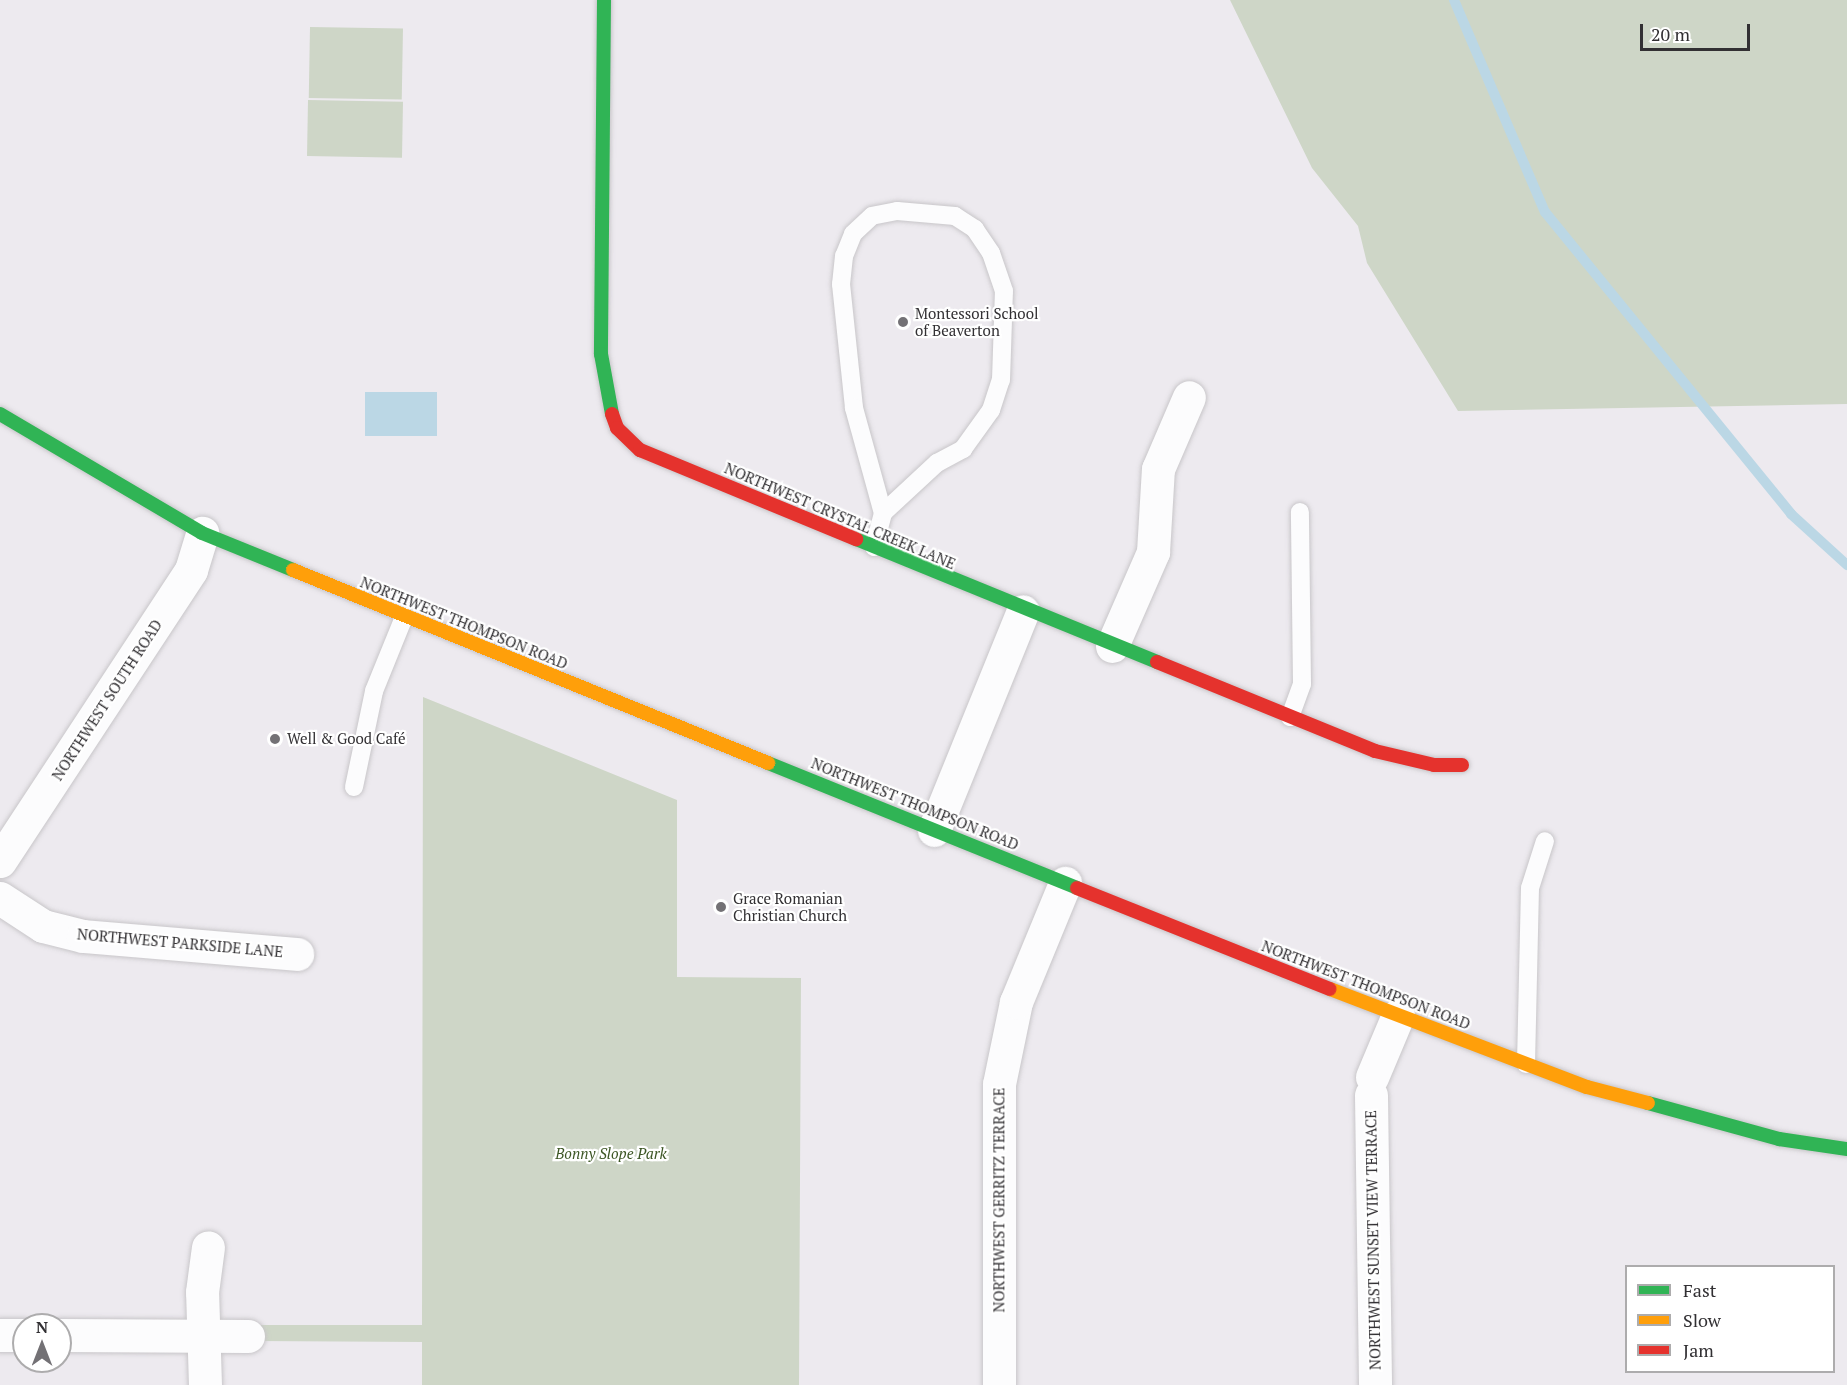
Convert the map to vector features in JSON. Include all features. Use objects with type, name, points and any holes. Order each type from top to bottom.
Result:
[{"type":"street","name":"NORTHWEST CRYSTAL CREEK LANE","points":[[604,0],[601,354],[605,397],[617,428],[640,450],[1023,611],[1375,752],[1434,765],[1462,765]]},
{"type":"street","points":[[1112,646],[1153,552],[1158,469],[1189,397]]},
{"type":"street","name":"NORTHWEST THOMPSON ROAD","points":[[0,414],[202,533],[404,617],[1065,883],[1398,1015],[1645,1106],[1779,1139],[1847,1149]]},
{"type":"street","name":"NORTHWEST SOUTH ROAD","points":[[0,861],[191,570],[202,533]]},
{"type":"street","points":[[934,830],[1023,611]]},
{"type":"street","name":"NORTHWEST GERRITZ TERRACE","points":[[999,1385],[999,1084],[1016,1002],[1065,883]]},
{"type":"street","name":"NORTHWEST PARKSIDE LANE","points":[[0,898],[43,926],[83,936],[297,954]]},
{"type":"street","name":"NORTHWEST SUNSET VIEW TERRACE","points":[[1375,1385],[1372,1086],[1398,1015]]},
{"type":"street","points":[[205,1385],[204,1336],[208,1247]]},
{"type":"street","points":[[72,1335],[248,1336]]},
{"type":"lane","points":[[874,548],[883,513],[854,408],[841,284],[844,256],[853,234],[872,216],[897,211],[955,216],[975,229],[991,253],[1004,291],[1001,380],[991,410],[963,448],[937,463],[883,513]]},
{"type":"lane","points":[[1290,717],[1302,684],[1300,512]]},
{"type":"lane","points":[[354,787],[374,691],[404,617]]},
{"type":"lane","points":[[1526,1064],[1530,888],[1545,841]]},
{"type":"green space","points":[[1230,0],[1847,0],[1847,404],[1458,411],[1367,263],[1358,226],[1312,168]]},
{"type":"green space","points":[[310,27],[403,29],[402,100],[309,98]]},
{"type":"green space","points":[[308,100],[403,102],[402,158],[307,156]]},
{"type":"green space","name":"Bonny Slope Park","points":[[423,697],[677,800],[677,977],[801,978],[799,1385],[422,1385],[422,1342],[252,1341],[251,1325],[422,1325]]},
{"type":"water","points":[[365,392],[437,392],[437,436],[365,436]]},
{"type":"waterway","points":[[1454,0],[1545,212],[1791,514],[1847,565]]},
{"type":"traffic: fast","points":[[604,0],[601,354],[612,414]]},
{"type":"traffic: fast","points":[[0,414],[202,533],[293,570]]},
{"type":"traffic: fast","points":[[856,539],[1157,662]]},
{"type":"traffic: fast","points":[[768,763],[1077,888]]},
{"type":"traffic: fast","points":[[1648,1103],[1779,1139],[1847,1149]]},
{"type":"traffic: slow","points":[[293,570],[768,763]]},
{"type":"traffic: slow","points":[[1330,989],[1587,1087],[1648,1103]]},
{"type":"traffic: jam","points":[[612,414],[617,428],[640,450],[856,539]]},
{"type":"traffic: jam","points":[[1157,662],[1375,751],[1434,765],[1462,765]]},
{"type":"traffic: jam","points":[[1077,888],[1330,989]]},
{"type":"place","name":"Montessori School of Beaverton","points":[[903,322]]},
{"type":"place","name":"Well & Good Café","points":[[275,739]]},
{"type":"place","name":"Grace Romanian Christian Church","points":[[721,907]]}]
